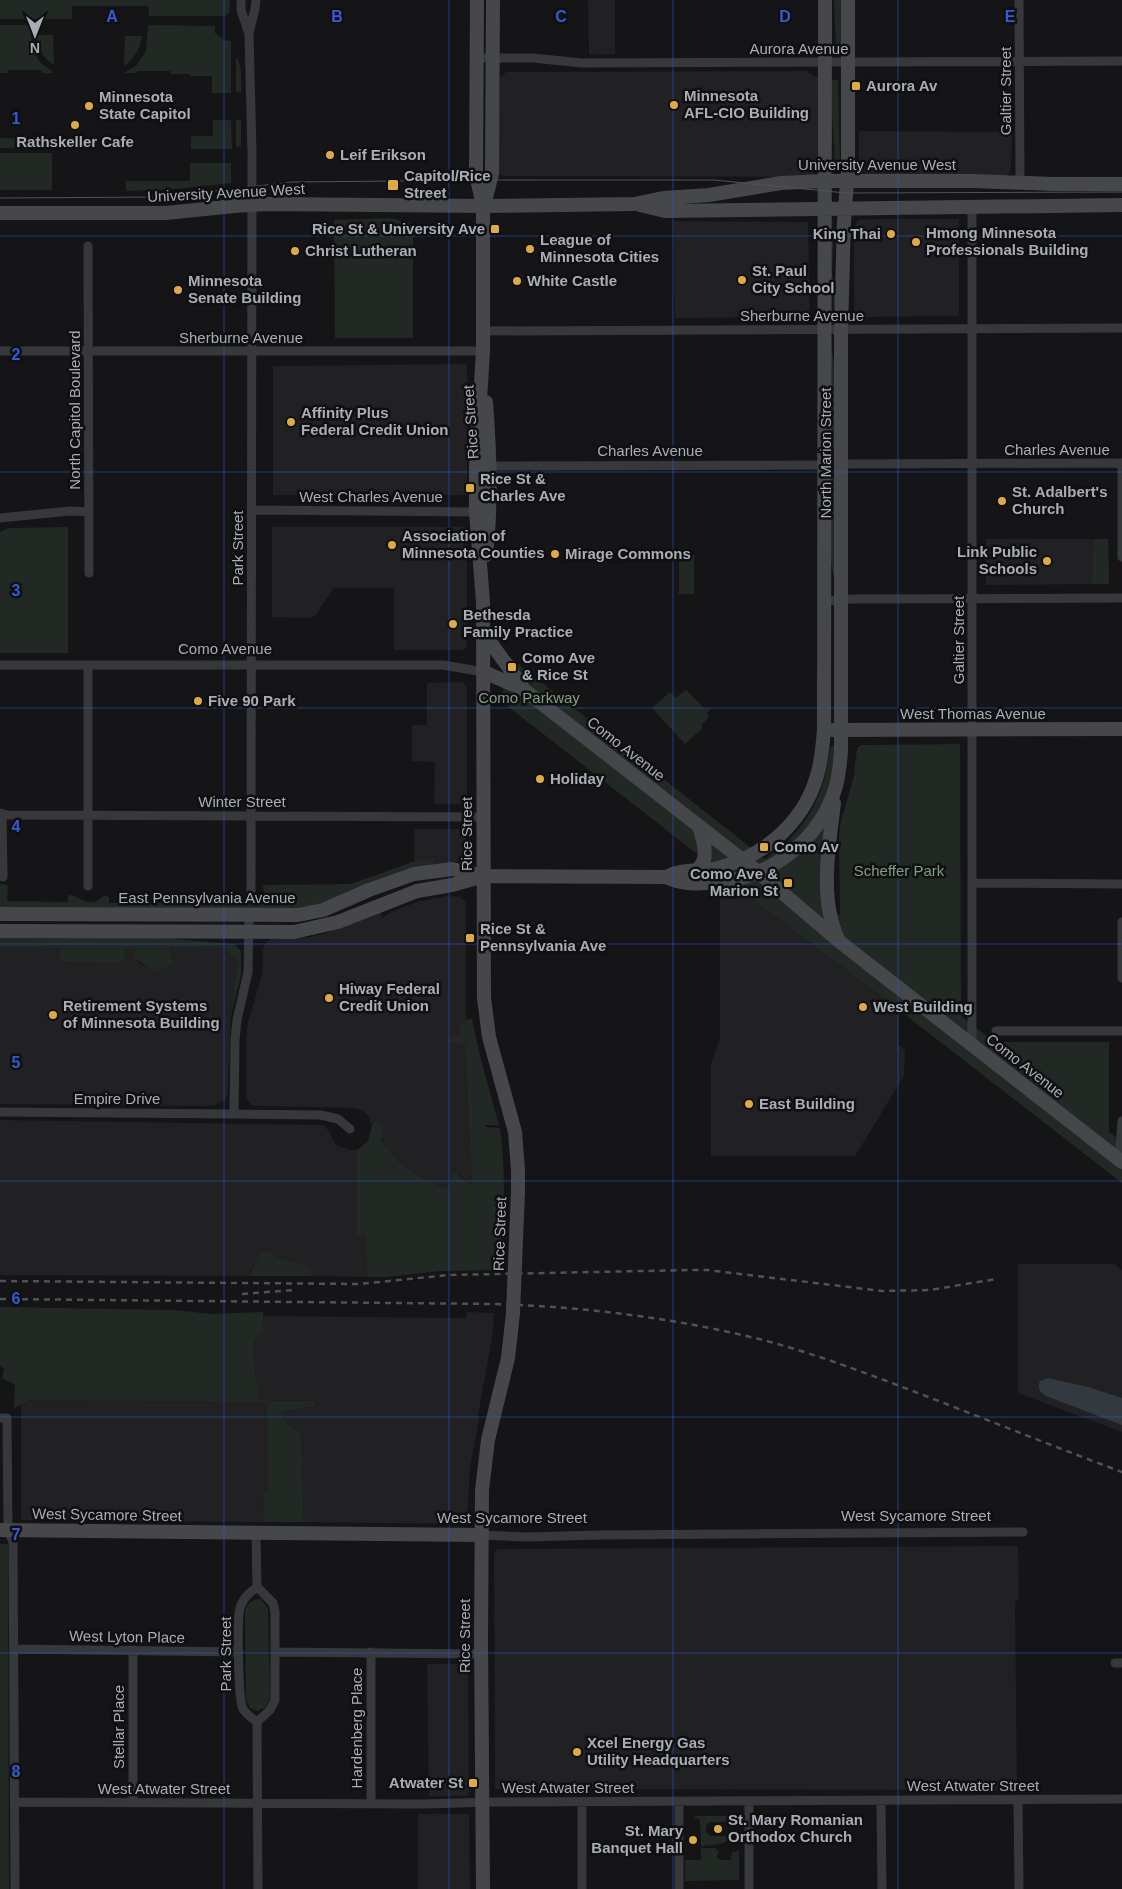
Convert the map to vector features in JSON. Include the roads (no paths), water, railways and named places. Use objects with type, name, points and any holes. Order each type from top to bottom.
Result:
[{"type":"main road","name":"Rice Street","points":[[477,0],[476,174],[484,206]]},
{"type":"main road","name":"Rice Street","points":[[483,512],[476,466],[483,351],[484,206],[492,174],[493,0]]},
{"type":"main road","name":"North Marion Street","points":[[666,877],[677,872],[712,869],[742,860],[756,853],[788,827],[809,796],[818,772],[824,730],[825,0]]},
{"type":"main road","name":"North Marion Street","points":[[666,877],[678,883],[705,883],[736,879],[758,872],[786,856],[807,838],[823,816],[836,786],[841,752],[841,330],[845,209],[848,181],[848,0]]},
{"type":"main road","name":"University Avenue West","points":[[0,213],[166,213],[252,205],[484,206],[634,204],[663,198],[710,195],[780,183],[825,181],[1122,184]]},
{"type":"main road","name":"University Avenue West","points":[[634,204],[665,210],[824,210],[972,206],[1122,205]]},
{"type":"main road","name":"Rice Street","points":[[483,351],[490,466],[483,512],[482,580],[484,632],[483,975],[486,1022],[515,1132],[518,1170],[513,1313],[508,1358],[483,1466],[481,1535],[483,1889]]},
{"type":"main road","points":[[484,632],[524,689]]},
{"type":"main road","name":"Como Avenue","points":[[484,672],[524,689],[758,872],[840,942],[1121,1161]]},
{"type":"main road","name":"West Thomas Avenue","points":[[824,730],[1122,729]]},
{"type":"main road","points":[[836,786],[828,842],[828,902],[832,926],[840,942]]},
{"type":"main road","points":[[694,871],[701,867],[704,858],[704,844],[700,827]]},
{"type":"main road","name":"East Pennsylvania Avenue","points":[[4,913],[298,915],[323,910],[401,878],[429,871],[452,869],[484,876]]},
{"type":"main road","points":[[0,931],[294,932],[338,922],[407,894],[484,876],[666,877]]},
{"type":"main road","name":"West Sycamore Street","points":[[4,1530],[481,1535]]},
{"type":"street","points":[[241,0],[241,10],[249,34]]},
{"type":"street","points":[[249,34],[256,9],[256,0]]},
{"type":"street","name":"Galtier Street","points":[[1019,0],[1020,183]]},
{"type":"street","name":"Park Street","points":[[249,34],[252,205],[251,891]]},
{"type":"street","name":"Aurora Avenue","points":[[477,58],[533,58],[582,63],[1122,61]]},
{"type":"street","name":"Galtier Street","points":[[972,206],[972,1045]]},
{"type":"street","name":"North Capitol Boulevard","points":[[88,246],[89,573]]},
{"type":"street","name":"Sherburne Avenue","points":[[483,331],[1122,328]]},
{"type":"street","name":"Sherburne Avenue","points":[[0,351],[483,351]]},
{"type":"street","points":[[1122,463],[1122,557]]},
{"type":"street","name":"Charles Avenue","points":[[842,464],[1122,463]]},
{"type":"street","name":"Charles Avenue","points":[[476,466],[824,464]]},
{"type":"street","name":"West Charles Avenue","points":[[252,510],[483,512]]},
{"type":"street","points":[[0,518],[70,511],[88,512]]},
{"type":"street","points":[[824,601],[972,598],[1122,598]]},
{"type":"street","name":"Como Avenue","points":[[0,665],[443,665],[484,672]]},
{"type":"street","points":[[88,665],[88,886]]},
{"type":"street","points":[[1,813],[3,878]]},
{"type":"street","name":"Winter Street","points":[[1,813],[483,817]]},
{"type":"street","points":[[973,883],[1122,884]]},
{"type":"street","points":[[234,1114],[235,1040],[237,1020],[248,972],[248,916]]},
{"type":"street","points":[[1122,922],[1122,978]]},
{"type":"street","points":[[996,1031],[1122,1031]]},
{"type":"street","name":"Empire Drive","points":[[0,1112],[320,1115],[338,1118],[350,1129]]},
{"type":"street","points":[[1121,1161],[1122,1121]]},
{"type":"street","points":[[4,1418],[4,1530],[13,1542],[15,1889]]},
{"type":"street","name":"West Sycamore Street","points":[[481,1535],[526,1537],[601,1534],[1023,1532]]},
{"type":"street","points":[[256,1533],[257,1587],[273,1603],[275,1612],[275,1700],[270,1710],[257,1722],[258,1889]]},
{"type":"street","name":"Park Street","points":[[257,1587],[246,1596],[240,1609],[240,1700],[243,1709],[257,1722]]},
{"type":"street","name":"West Lyton Place","points":[[14,1649],[240,1652]]},
{"type":"street","name":"Stellar Place","points":[[133,1650],[133,1803]]},
{"type":"street","points":[[275,1652],[481,1654]]},
{"type":"street","name":"Hardenberg Place","points":[[371,1652],[371,1804]]},
{"type":"street","name":"West Atwater Street","points":[[15,1802],[371,1804],[1122,1799]]},
{"type":"street","points":[[1018,1800],[1019,1889]]},
{"type":"street","points":[[749,1801],[749,1889]]},
{"type":"street","points":[[881,1801],[882,1889]]},
{"type":"street","points":[[582,1802],[582,1889]]},
{"type":"street","points":[[679,1802],[680,1889]]},
{"type":"tram line","points":[[0,198],[161,197],[292,182],[503,180],[714,180],[846,193],[1122,192]]},
{"type":"railway","points":[[0,1281],[359,1284],[449,1275],[707,1270],[882,1291],[930,1290],[996,1279]]},
{"type":"railway","points":[[242,1294],[294,1290]]},
{"type":"railway","points":[[0,1299],[496,1304],[597,1311],[664,1320],[730,1332],[827,1359],[1122,1472]]},
{"type":"place","name":"Aurora Av","points":[[856,86]]},
{"type":"place","name":"Minnesota AFL-CIO Building","points":[[674,105]]},
{"type":"place","name":"Minnesota State Capitol","points":[[89,106]]},
{"type":"place","name":"Rathskeller Cafe","points":[[75,125]]},
{"type":"place","name":"Leif Erikson","points":[[330,155]]},
{"type":"place","name":"Capitol/Rice Street","points":[[393,185]]},
{"type":"place","name":"Rice St & University Ave","points":[[495,229]]},
{"type":"place","name":"King Thai","points":[[891,234]]},
{"type":"place","name":"Hmong Minnesota Professionals Building","points":[[916,242]]},
{"type":"place","name":"League of Minnesota Cities","points":[[530,249]]},
{"type":"place","name":"Christ Lutheran","points":[[295,251]]},
{"type":"place","name":"St. Paul City School","points":[[742,280]]},
{"type":"place","name":"White Castle","points":[[517,281]]},
{"type":"place","name":"Minnesota Senate Building","points":[[178,290]]},
{"type":"place","name":"Affinity Plus Federal Credit Union","points":[[291,422]]},
{"type":"place","name":"Rice St & Charles Ave","points":[[470,488]]},
{"type":"place","name":"St. Adalbert's Church","points":[[1002,501]]},
{"type":"place","name":"Association of Minnesota Counties","points":[[392,545]]},
{"type":"place","name":"Mirage Commons","points":[[555,554]]},
{"type":"place","name":"Link Public Schools","points":[[1047,561]]},
{"type":"place","name":"Bethesda Family Practice","points":[[453,624]]},
{"type":"place","name":"Como Ave & Rice St","points":[[512,667]]},
{"type":"place","name":"Five 90 Park","points":[[198,701]]},
{"type":"place","name":"Holiday","points":[[540,779]]},
{"type":"place","name":"Como Av","points":[[764,847]]},
{"type":"place","name":"Como Ave & Marion St","points":[[788,883]]},
{"type":"place","name":"Rice St & Pennsylvania Ave","points":[[470,938]]},
{"type":"place","name":"Hiway Federal Credit Union","points":[[329,998]]},
{"type":"place","name":"West Building","points":[[863,1007]]},
{"type":"place","name":"Retirement Systems of Minnesota Building","points":[[53,1015]]},
{"type":"place","name":"East Building","points":[[749,1104]]},
{"type":"place","name":"Xcel Energy Gas Utility Headquarters","points":[[577,1752]]},
{"type":"place","name":"Atwater St","points":[[473,1783]]},
{"type":"place","name":"St. Mary Romanian Orthodox Church","points":[[718,1829]]},
{"type":"place","name":"St. Mary Banquet Hall","points":[[693,1840]]},
{"type":"park label","name":"Como Parkway","points":[[529,698]]},
{"type":"park label","name":"Scheffer Park","points":[[899,871]]}]
